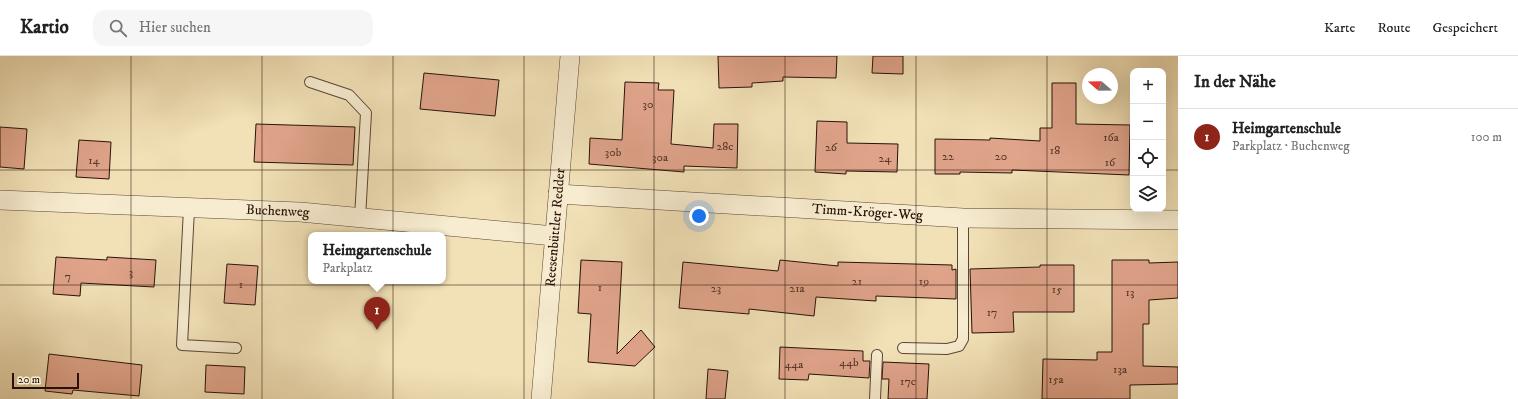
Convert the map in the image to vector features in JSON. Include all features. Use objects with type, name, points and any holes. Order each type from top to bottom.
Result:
[{"type":"street","name":"Reesenbüttler Redder","points":[[541,399],[570,56]]},
{"type":"street","name":"Timm-Kröger-Weg","points":[[558,194],[963,218],[1178,220]]},
{"type":"street","name":"Buchenweg","points":[[0,200],[189,209],[300,212],[554,236]]},
{"type":"lane","points":[[310,82],[349,95],[366,113],[360,218]]},
{"type":"lane","points":[[189,209],[182,345],[236,348]]},
{"type":"lane","points":[[904,348],[948,349],[959,346],[963,339],[963,218]]},
{"type":"lane","points":[[875,399],[877,355]]},
{"type":"building","points":[[718,56],[837,56],[836,78],[783,77],[783,81],[752,83],[752,87],[719,88]]},
{"type":"building","points":[[873,56],[903,56],[903,74],[872,73]]},
{"type":"building","points":[[424,73],[499,80],[495,116],[420,109]]},
{"type":"building","points":[[625,82],[659,83],[658,90],[674,90],[671,144],[713,148],[714,124],[738,124],[737,168],[684,166],[684,172],[589,164],[590,138],[622,140]]},
{"type":"building","points":[[1052,83],[1076,83],[1076,124],[1130,125],[1129,175],[1012,170],[1012,173],[960,172],[960,174],[935,174],[935,139],[990,140],[990,138],[1040,141],[1040,128],[1052,128]]},
{"type":"building","points":[[817,121],[847,122],[847,143],[898,144],[897,172],[846,171],[846,174],[815,172]]},
{"type":"building","points":[[256,124],[355,127],[353,165],[254,162]]},
{"type":"building","points":[[0,127],[27,129],[24,169],[0,167]]},
{"type":"building","points":[[79,140],[111,142],[109,179],[76,177]]},
{"type":"building","points":[[56,257],[107,260],[107,257],[156,260],[154,287],[81,283],[80,296],[53,294]]},
{"type":"building","points":[[581,260],[622,262],[617,354],[641,330],[655,347],[635,366],[588,362],[591,314],[578,313]]},
{"type":"building","points":[[780,260],[838,266],[838,262],[952,265],[952,270],[956,269],[956,299],[876,296],[876,301],[816,297],[814,316],[749,309],[749,314],[679,308],[683,262],[778,271]]},
{"type":"building","points":[[1112,260],[1149,260],[1149,263],[1178,262],[1178,298],[1149,300],[1149,324],[1143,324],[1143,366],[1178,367],[1178,384],[1130,385],[1130,399],[1042,399],[1043,359],[1097,360],[1097,352],[1112,352]]},
{"type":"building","points":[[227,264],[258,266],[255,305],[224,303]]},
{"type":"building","points":[[1040,265],[1074,265],[1074,312],[1013,312],[1014,332],[972,333],[970,269],[1040,267]]},
{"type":"building","points":[[780,347],[863,351],[863,361],[870,361],[869,378],[809,374],[808,380],[779,379]]},
{"type":"building","points":[[49,354],[142,365],[139,396],[73,390],[72,394],[45,391]]},
{"type":"building","points":[[883,362],[929,364],[927,399],[888,399],[889,379],[882,379]]},
{"type":"building","points":[[206,365],[245,367],[244,394],[205,392]]},
{"type":"building","points":[[708,369],[728,371],[725,399],[706,399]]},
{"type":"place","name":"Heimgartenschule","points":[[377,330]]}]
